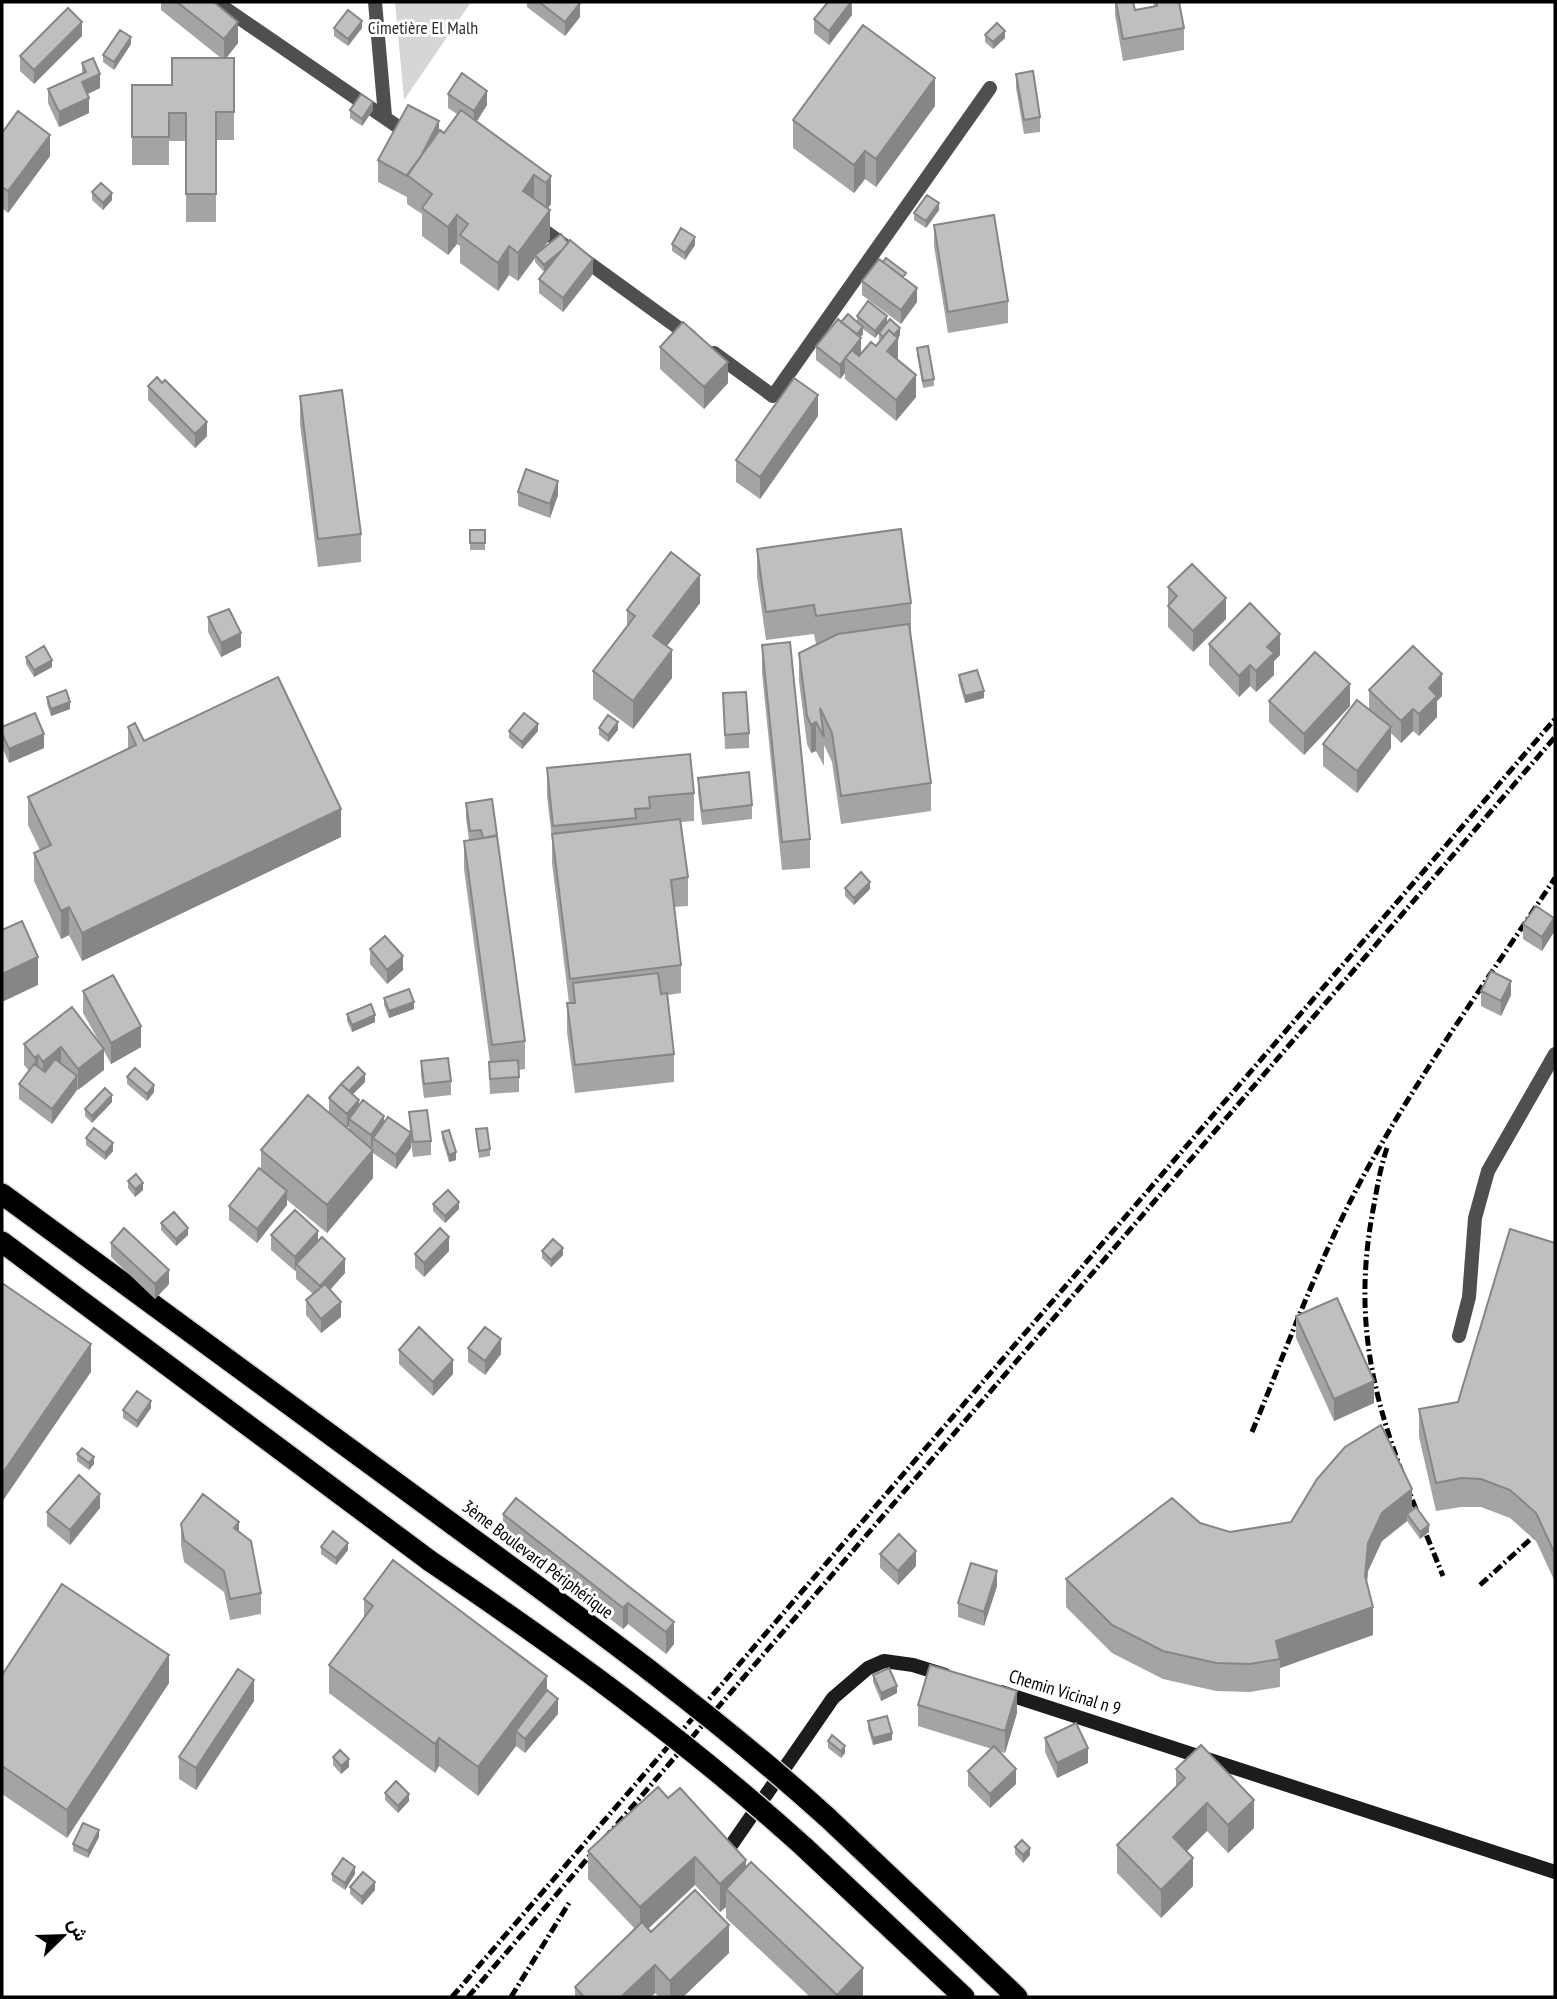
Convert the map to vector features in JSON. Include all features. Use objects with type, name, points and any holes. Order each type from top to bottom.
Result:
[{"type":"highway","name":"3ème Boulevard Périphérique","points":[[2,1194],[573,1613],[744,1746],[828,1818],[1017,1997]]},
{"type":"highway","points":[[2,1242],[430,1561],[569,1655],[668,1731],[730,1780],[964,1997]]},
{"type":"street","points":[[216,2],[418,140]]},
{"type":"street","points":[[375,2],[385,116]]},
{"type":"street","points":[[518,212],[773,396],[990,88]]},
{"type":"street","points":[[1459,1336],[1469,1297],[1475,1218],[1488,1171],[1555,1054]]},
{"type":"street","points":[[726,1878],[715,1869],[833,1698],[868,1668],[884,1661],[912,1665],[964,1681]]},
{"type":"street","name":"Chemin Vicinal n 9","points":[[990,1689],[1555,1872]]},
{"type":"green space","name":"Cimetière El Malh","points":[[395,2],[471,2],[404,100],[404,99]]},
{"type":"building","points":[[177,2],[214,2],[238,22],[224,39]]},
{"type":"building","points":[[539,2],[578,2],[580,3],[565,22]]},
{"type":"building","points":[[828,2],[851,2],[829,31],[814,19]]},
{"type":"building","points":[[1116,2],[1133,2],[1135,10],[1157,6],[1157,2],[1179,2],[1184,28],[1123,39]]},
{"type":"building","points":[[68,8],[82,22],[34,70],[20,56]]},
{"type":"building","points":[[348,10],[362,21],[348,39],[334,28]]},
{"type":"building","points":[[997,23],[1005,31],[993,42],[985,35]]},
{"type":"building","points":[[863,25],[935,78],[876,159],[865,151],[854,165],[793,120]]},
{"type":"building","points":[[120,30],[131,37],[114,62],[103,55]]},
{"type":"building","points":[[93,58],[100,74],[82,82],[89,98],[59,112],[48,89],[86,72],[82,63]]},
{"type":"building","points":[[172,58],[234,58],[234,112],[216,112],[216,194],[186,194],[186,113],[169,113],[169,137],[132,137],[132,85],[172,85]]},
{"type":"building","points":[[1033,71],[1040,117],[1024,120],[1016,74]]},
{"type":"building","points":[[462,73],[487,91],[474,111],[448,94]]},
{"type":"building","points":[[361,94],[373,102],[362,119],[350,110]]},
{"type":"building","points":[[408,105],[439,121],[420,158],[407,176],[378,160]]},
{"type":"building","points":[[461,110],[551,176],[546,183],[534,175],[523,191],[550,210],[518,253],[509,246],[498,263],[460,235],[468,224],[457,215],[448,227],[422,208],[432,194],[407,175],[440,130],[444,133]]},
{"type":"building","points":[[18,111],[50,135],[8,191],[2,187],[2,133]]},
{"type":"building","points":[[101,183],[112,193],[103,203],[92,192]]},
{"type":"building","points":[[927,195],[939,203],[926,221],[914,213]]},
{"type":"building","points":[[994,215],[1008,301],[948,312],[934,225]]},
{"type":"building","points":[[681,228],[695,237],[685,253],[672,244]]},
{"type":"building","points":[[561,234],[568,243],[544,265],[535,255]]},
{"type":"building","points":[[570,240],[593,259],[563,298],[539,279]]},
{"type":"building","points":[[886,258],[906,273],[903,277],[883,262]]},
{"type":"building","points":[[879,259],[917,288],[901,310],[862,281]]},
{"type":"building","points":[[868,301],[887,316],[875,331],[857,316]]},
{"type":"building","points":[[848,314],[863,327],[857,334],[841,322]]},
{"type":"building","points":[[838,319],[861,338],[840,365],[816,346]]},
{"type":"building","points":[[890,319],[900,328],[894,335],[889,330],[883,337],[879,333]]},
{"type":"building","points":[[683,322],[728,362],[704,387],[660,347]]},
{"type":"building","points":[[889,330],[898,338],[887,351],[916,375],[896,400],[845,358],[852,350],[859,356],[871,342],[876,346]]},
{"type":"building","points":[[928,346],[934,379],[923,381],[917,348]]},
{"type":"building","points":[[157,377],[162,383],[165,380],[207,422],[195,434],[148,386]]},
{"type":"building","points":[[794,378],[818,395],[760,477],[736,460]]},
{"type":"building","points":[[342,390],[361,534],[318,539],[300,396]]},
{"type":"building","points":[[526,469],[558,481],[550,504],[518,492]]},
{"type":"building","points":[[901,529],[911,603],[816,616],[814,605],[766,612],[757,549]]},
{"type":"building","points":[[470,530],[485,530],[485,543],[470,543]]},
{"type":"building","points":[[671,552],[700,575],[653,636],[672,650],[633,701],[593,671],[635,616],[627,610]]},
{"type":"building","points":[[1192,564],[1226,598],[1193,631],[1168,606],[1177,596],[1168,587]]},
{"type":"building","points":[[1250,603],[1280,634],[1267,647],[1274,653],[1256,671],[1250,665],[1239,676],[1209,644]]},
{"type":"building","points":[[229,609],[241,633],[221,643],[208,617]]},
{"type":"building","points":[[909,624],[931,783],[841,796],[832,733],[820,708],[824,737],[816,722],[811,725],[807,716],[799,653],[838,634]]},
{"type":"building","points":[[790,642],[810,839],[782,842],[762,645]]},
{"type":"building","points":[[44,646],[52,660],[34,670],[26,657]]},
{"type":"building","points":[[1413,646],[1442,674],[1429,688],[1437,696],[1419,714],[1413,709],[1401,721],[1369,690]]},
{"type":"building","points":[[1315,652],[1350,684],[1304,734],[1269,701]]},
{"type":"building","points":[[977,670],[984,691],[965,696],[959,675]]},
{"type":"building","points":[[278,677],[341,809],[82,933],[69,907],[61,911],[34,853],[51,845],[28,797],[136,745],[128,727],[135,723],[144,741]]},
{"type":"building","points":[[66,690],[70,702],[51,709],[47,697]]},
{"type":"building","points":[[746,692],[749,733],[725,735],[723,693]]},
{"type":"building","points":[[1357,700],[1391,727],[1357,771],[1323,744]]},
{"type":"building","points":[[35,713],[44,734],[9,749],[2,727]]},
{"type":"building","points":[[524,713],[538,724],[522,742],[509,731]]},
{"type":"building","points":[[608,715],[618,722],[608,735],[599,728]]},
{"type":"building","points":[[690,754],[694,793],[649,797],[650,808],[635,809],[636,818],[553,826],[547,768]]},
{"type":"building","points":[[749,772],[752,805],[702,811],[698,778]]},
{"type":"building","points":[[492,799],[497,835],[483,838],[481,830],[470,831],[466,803]]},
{"type":"building","points":[[680,819],[688,877],[671,880],[681,965],[570,979],[552,834]]},
{"type":"building","points":[[497,836],[525,1041],[492,1045],[464,841]]},
{"type":"building","points":[[861,872],[870,882],[854,898],[845,888]]},
{"type":"building","points":[[1536,906],[1554,918],[1542,937],[1523,924]]},
{"type":"building","points":[[22,921],[38,957],[2,974],[2,930]]},
{"type":"building","points":[[385,936],[403,956],[387,970],[370,949]]},
{"type":"building","points":[[1491,971],[1511,981],[1501,1001],[1481,991]]},
{"type":"building","points":[[658,973],[661,994],[667,993],[674,1054],[575,1065],[567,1003],[575,1003],[573,983]]},
{"type":"building","points":[[113,975],[141,1026],[111,1043],[83,991]]},
{"type":"building","points":[[409,989],[414,1002],[389,1011],[384,998]]},
{"type":"building","points":[[371,1004],[375,1015],[352,1025],[347,1014]]},
{"type":"building","points":[[72,1007],[104,1049],[78,1069],[61,1047],[43,1062],[38,1055],[35,1058],[24,1044]]},
{"type":"building","points":[[448,1058],[451,1081],[424,1084],[421,1061]]},
{"type":"building","points":[[55,1059],[77,1076],[52,1109],[19,1084],[34,1064],[45,1072]]},
{"type":"building","points":[[518,1060],[519,1077],[490,1079],[489,1062]]},
{"type":"building","points":[[358,1067],[365,1074],[349,1091],[341,1084]]},
{"type":"building","points":[[135,1068],[154,1085],[147,1094],[127,1077]]},
{"type":"building","points":[[341,1084],[359,1100],[347,1114],[329,1098]]},
{"type":"building","points":[[105,1088],[112,1095],[92,1116],[85,1109]]},
{"type":"building","points":[[308,1095],[373,1150],[327,1205],[261,1150]]},
{"type":"building","points":[[363,1100],[384,1116],[371,1135],[349,1119]]},
{"type":"building","points":[[427,1110],[431,1141],[413,1142],[409,1112]]},
{"type":"building","points":[[388,1117],[411,1133],[396,1155],[373,1138]]},
{"type":"building","points":[[94,1128],[113,1143],[105,1153],[86,1138]]},
{"type":"building","points":[[487,1128],[490,1149],[479,1151],[476,1129]]},
{"type":"building","points":[[449,1130],[456,1152],[449,1155],[442,1132]]},
{"type":"building","points":[[259,1168],[287,1191],[257,1229],[229,1206]]},
{"type":"building","points":[[136,1174],[143,1183],[135,1189],[128,1181]]},
{"type":"building","points":[[448,1190],[459,1202],[445,1216],[433,1204]]},
{"type":"building","points":[[295,1210],[318,1231],[295,1257],[271,1235]]},
{"type":"building","points":[[174,1212],[188,1228],[176,1239],[161,1223]]},
{"type":"building","points":[[124,1228],[169,1270],[155,1284],[111,1243]]},
{"type":"building","points":[[440,1228],[449,1237],[424,1263],[415,1254]]},
{"type":"building","points":[[1510,1229],[1555,1243],[1555,1554],[1536,1513],[1510,1490],[1481,1479],[1461,1478],[1436,1483],[1419,1409],[1458,1402]]},
{"type":"building","points":[[322,1237],[345,1259],[320,1286],[296,1264]]},
{"type":"building","points":[[553,1239],[563,1248],[551,1260],[542,1251]]},
{"type":"building","points":[[2,1283],[91,1344],[2,1474]]},
{"type":"building","points":[[325,1284],[341,1302],[321,1319],[306,1300]]},
{"type":"building","points":[[1337,1298],[1374,1381],[1334,1399],[1296,1316]]},
{"type":"building","points":[[419,1327],[453,1360],[433,1382],[399,1350]]},
{"type":"building","points":[[485,1327],[501,1339],[485,1361],[468,1348]]},
{"type":"building","points":[[137,1391],[151,1401],[137,1421],[123,1410]]},
{"type":"building","points":[[1381,1425],[1412,1489],[1382,1513],[1368,1543],[1365,1576],[1373,1607],[1276,1641],[1280,1659],[1250,1664],[1216,1663],[1163,1651],[1112,1625],[1066,1579],[1172,1498],[1200,1523],[1230,1532],[1291,1522],[1317,1479],[1345,1447]]},
{"type":"building","points":[[82,1448],[94,1457],[89,1463],[77,1454]]},
{"type":"building","points":[[79,1475],[100,1494],[70,1530],[47,1512]]},
{"type":"building","points":[[203,1494],[239,1522],[234,1528],[251,1541],[261,1593],[230,1599],[224,1571],[184,1540],[181,1524]]},
{"type":"building","points":[[516,1498],[674,1622],[666,1632],[628,1603],[623,1608],[503,1514]]},
{"type":"building","points":[[1416,1507],[1429,1525],[1420,1532],[1407,1514]]},
{"type":"building","points":[[333,1531],[348,1543],[336,1558],[321,1547]]},
{"type":"building","points":[[899,1534],[916,1551],[898,1571],[880,1554]]},
{"type":"building","points":[[393,1560],[547,1676],[478,1767],[439,1738],[435,1744],[329,1665],[373,1606],[364,1599]]},
{"type":"building","points":[[971,1563],[997,1571],[984,1612],[958,1603]]},
{"type":"building","points":[[62,1584],[169,1655],[67,1810],[2,1766],[2,1675]]},
{"type":"building","points":[[930,1665],[1017,1691],[1005,1731],[918,1705]]},
{"type":"building","points":[[889,1668],[897,1686],[881,1693],[873,1675]]},
{"type":"building","points":[[238,1669],[254,1680],[196,1768],[179,1757]]},
{"type":"building","points":[[547,1690],[558,1699],[525,1739],[516,1731]]},
{"type":"building","points":[[887,1716],[892,1733],[873,1738],[868,1721]]},
{"type":"building","points":[[1076,1723],[1088,1748],[1057,1763],[1045,1738]]},
{"type":"building","points":[[832,1735],[845,1746],[841,1751],[828,1741]]},
{"type":"building","points":[[1201,1745],[1254,1800],[1228,1825],[1207,1803],[1173,1837],[1193,1858],[1161,1890],[1117,1845],[1185,1778],[1176,1769]]},
{"type":"building","points":[[994,1746],[1016,1769],[990,1794],[968,1771]]},
{"type":"building","points":[[340,1750],[349,1759],[341,1766],[333,1757]]},
{"type":"building","points":[[396,1781],[409,1794],[398,1806],[385,1793]]},
{"type":"building","points":[[658,1787],[668,1798],[680,1788],[746,1860],[720,1884],[695,1857],[640,1907],[588,1851]]},
{"type":"building","points":[[83,1823],[99,1830],[88,1851],[73,1844]]},
{"type":"building","points":[[1022,1840],[1030,1848],[1023,1855],[1015,1847]]},
{"type":"building","points":[[343,1858],[355,1867],[345,1883],[332,1874]]},
{"type":"building","points":[[751,1862],[863,1968],[837,1995],[726,1889]]},
{"type":"building","points":[[363,1872],[375,1882],[362,1897],[350,1887]]},
{"type":"building","points":[[695,1890],[729,1925],[670,1981],[655,1965],[621,1997],[584,1997],[575,1987],[642,1922],[651,1932]]},
{"type":"railway","points":[[452,1997],[1555,719]]},
{"type":"railway","points":[[468,1997],[1555,737]]},
{"type":"railway","points":[[1252,1432],[1319,1268],[1365,1173],[1433,1060],[1555,878]]},
{"type":"railway","points":[[1387,1148],[1373,1210],[1366,1262],[1365,1310],[1370,1355],[1378,1398],[1391,1441],[1443,1576]]},
{"type":"railway","points":[[1480,1585],[1555,1517]]},
{"type":"railway","points":[[511,1997],[569,1903]]}]
